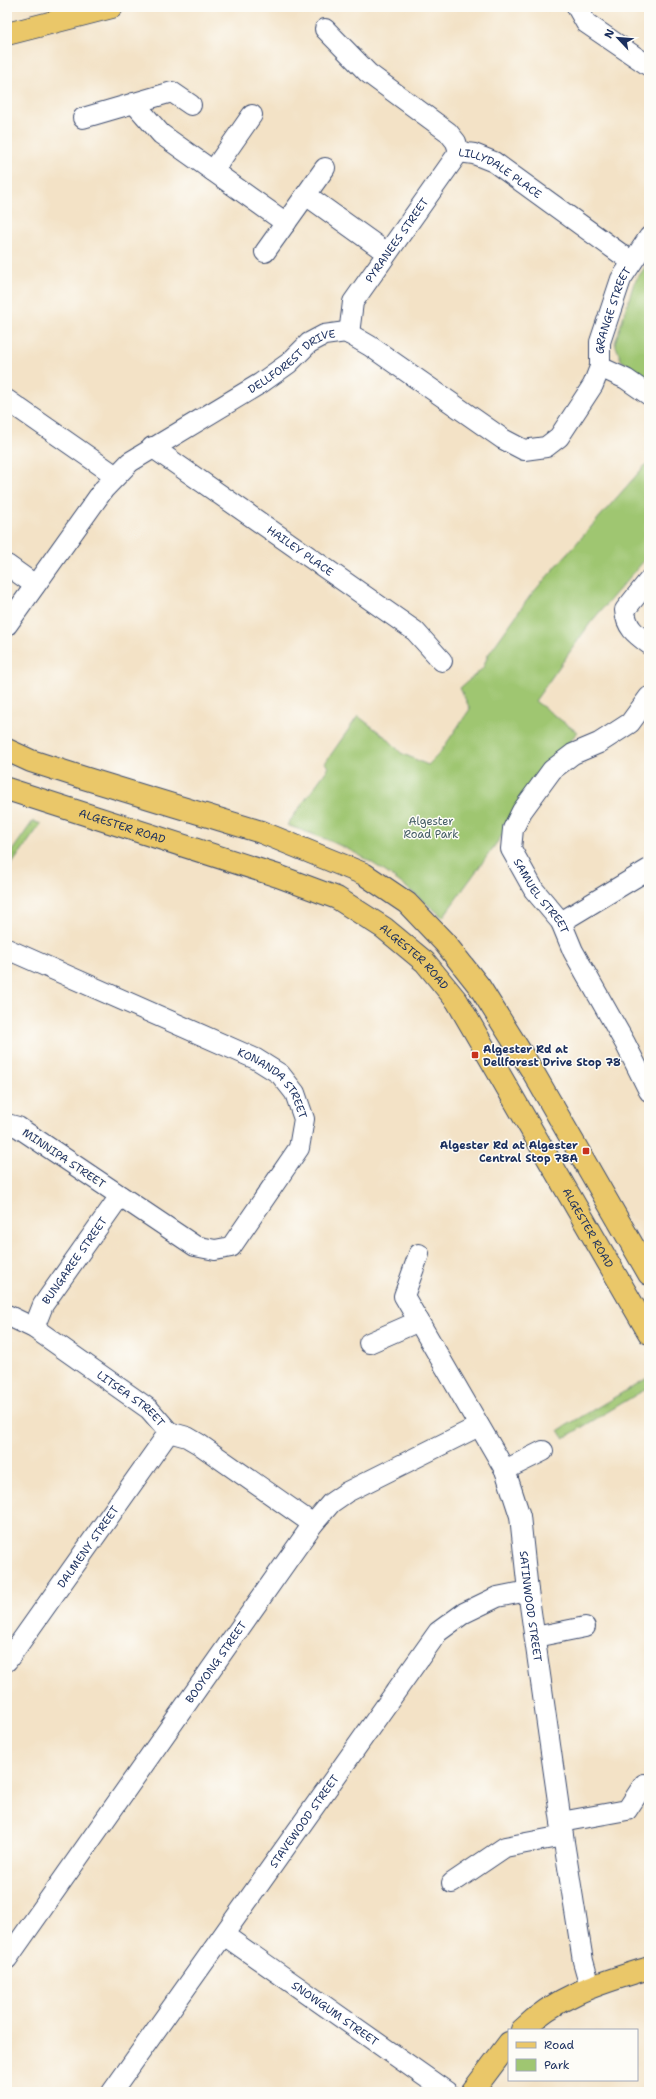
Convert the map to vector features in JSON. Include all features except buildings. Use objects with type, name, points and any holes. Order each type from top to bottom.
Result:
[{"type":"main road","points":[[7,34],[112,7]]},
{"type":"main road","points":[[7,750],[31,761],[261,832],[364,874],[407,904],[445,943],[479,986],[533,1072],[649,1274]]},
{"type":"main road","name":"ALGESTER ROAD","points":[[7,789],[278,876],[337,898],[390,932],[425,962],[457,1001],[649,1333]]},
{"type":"main road","points":[[523,2029],[538,2014],[565,1998],[590,1986],[649,1968]]},
{"type":"main road","points":[[472,2092],[508,2044]]},
{"type":"street","points":[[573,8],[586,23],[649,66]]},
{"type":"street","name":"LILLYDALE PLACE","points":[[325,29],[368,73],[448,132],[456,142],[459,152],[474,154],[494,162],[632,262]]},
{"type":"street","points":[[83,118],[172,92],[190,105]]},
{"type":"street","points":[[134,103],[161,134],[286,223]]},
{"type":"street","points":[[213,171],[252,115]]},
{"type":"street","name":"PYRANEES STREET","points":[[349,334],[353,302],[459,152]]},
{"type":"street","points":[[265,252],[325,168]]},
{"type":"street","points":[[306,195],[387,253]]},
{"type":"street","name":"GRANGE STREET","points":[[600,367],[600,342],[621,279],[649,237]]},
{"type":"street","name":"DELLFOREST DRIVE","points":[[7,626],[35,585],[116,476],[130,462],[261,383],[289,363],[309,343],[324,334],[346,332],[370,346],[503,439],[524,450],[546,447],[559,436],[593,385],[600,367]]},
{"type":"street","points":[[600,367],[626,379],[649,395]]},
{"type":"street","points":[[7,400],[116,476]]},
{"type":"street","name":"HAILEY PLACE","points":[[152,448],[415,631],[442,661]]},
{"type":"street","points":[[7,565],[35,585]]},
{"type":"street","points":[[649,580],[625,610],[625,620],[632,632],[649,644]]},
{"type":"street","name":"SAMUEL STREET","points":[[649,697],[630,723],[599,743],[573,754],[552,770],[522,810],[512,829],[511,849],[534,890],[561,922],[573,951],[625,1043],[649,1091]]},
{"type":"street","points":[[561,922],[649,869]]},
{"type":"street","name":"KONANDA STREET","points":[[7,949],[256,1059],[280,1074],[295,1093],[304,1119],[299,1148],[231,1247],[215,1250],[195,1246],[120,1196]]},
{"type":"street","name":"MINNIPA STREET","points":[[7,1124],[18,1127],[120,1196]]},
{"type":"street","name":"BUNGAREE STREET","points":[[34,1328],[43,1305],[120,1196]]},
{"type":"street","name":"SATINWOOD STREET","points":[[418,1254],[404,1296],[505,1470],[520,1516],[528,1591],[562,1829],[583,1961],[590,1986]]},
{"type":"street","name":"LITSEA STREET","points":[[7,1315],[34,1328],[149,1409],[169,1432],[187,1437],[199,1444],[313,1524]]},
{"type":"street","points":[[369,1343],[419,1321]]},
{"type":"street","name":"BOOYONG STREET","points":[[7,1959],[313,1524],[331,1503],[347,1492],[479,1426]]},
{"type":"street","name":"DALMENY STREET","points":[[7,1661],[169,1432]]},
{"type":"street","points":[[505,1470],[543,1451]]},
{"type":"street","name":"STAVEWOOD STREET","points":[[112,2092],[438,1632],[464,1613],[497,1597],[528,1591]]},
{"type":"street","points":[[535,1637],[585,1627]]},
{"type":"street","points":[[452,1883],[505,1847],[627,1810],[644,1784]]},
{"type":"street","name":"SNOWGUM STREET","points":[[224,1935],[447,2092]]},
{"type":"green space","points":[[649,261],[649,380],[621,360],[615,343],[634,283]]},
{"type":"green space","name":"Algester Road Park","points":[[649,461],[649,555],[591,622],[535,701],[577,732],[443,917],[381,868],[333,842],[287,825],[329,767],[325,763],[358,716],[388,739],[401,753],[428,765],[439,754],[470,709],[460,688],[483,668],[488,655],[530,596]]},
{"type":"green space","points":[[33,821],[41,824],[7,871],[7,858]]},
{"type":"green space","points":[[649,1377],[649,1387],[564,1438],[559,1430]]},
{"type":"place","name":"Algester Rd at Dellforest Drive Stop 78","points":[[475,1055]]},
{"type":"place","name":"Algester Rd at Algester Central Stop 78A","points":[[586,1151]]}]
